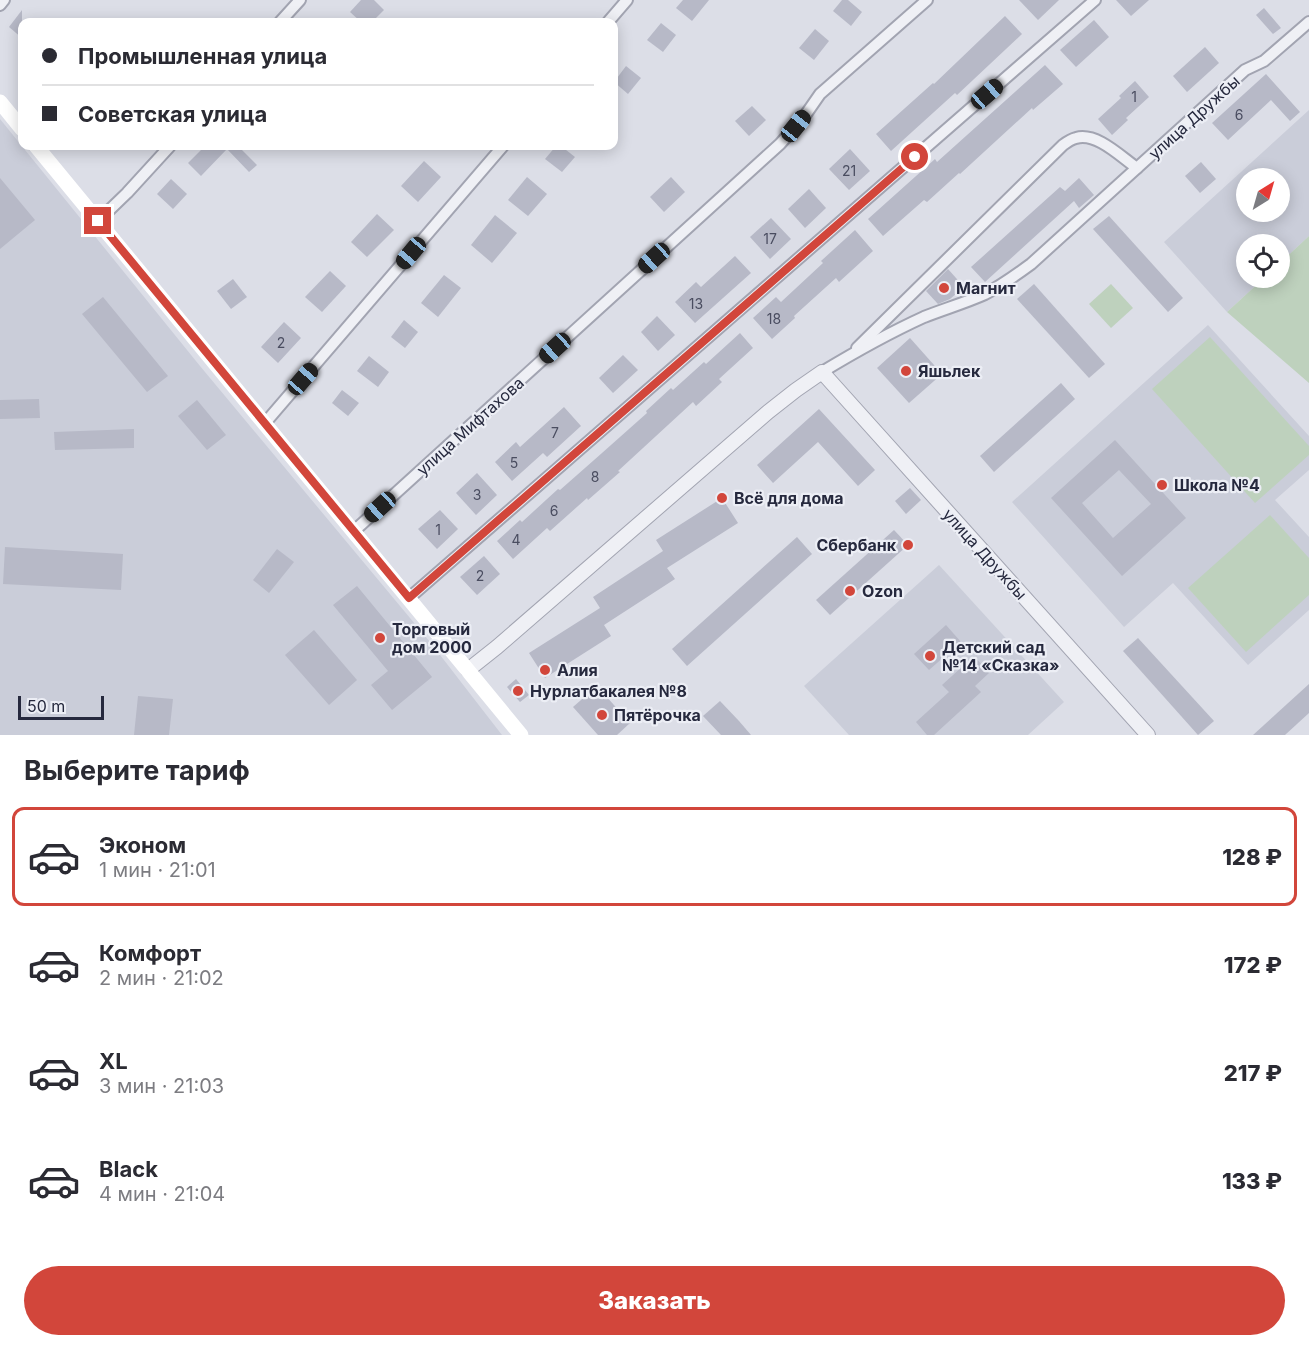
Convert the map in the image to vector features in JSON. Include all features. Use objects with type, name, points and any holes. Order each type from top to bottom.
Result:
[{"type":"main road","points":[[0,102],[18,124]]},
{"type":"main road","points":[[39,150],[521,735]]},
{"type":"street","points":[[0,5],[4,0]]},
{"type":"street","points":[[284,18],[300,0]]},
{"type":"street","points":[[611,18],[627,0]]},
{"type":"street","name":"улица Мифтахова","points":[[354,531],[780,144],[804,117],[820,94],[927,0]]},
{"type":"street","points":[[409,598],[1095,0]]},
{"type":"street","name":"улица Дружбы","points":[[468,670],[796,390],[848,356],[900,328],[986,293],[1005,283],[1031,264],[1245,70],[1263,61],[1309,22]]},
{"type":"street","name":"улица Дружбы","points":[[848,356],[1063,145],[1075,138],[1094,138],[1137,168]]},
{"type":"street","points":[[98,221],[166,150]]},
{"type":"street","points":[[265,423],[500,150]]},
{"type":"street","name":"улица Дружбы","points":[[822,372],[1148,735]]},
{"type":"shaded area","points":[[1309,110],[1309,236],[1290,254],[1290,234],[1236,234],[1236,288],[1253,288],[1227,312],[1164,242],[1236,176],[1236,222],[1290,222],[1290,168],[1245,168]]},
{"type":"shaded area","points":[[0,119],[18,141],[18,150],[25,150],[200,366],[430,642],[502,735],[0,735]]},
{"type":"shaded area","name":"Школа №4","points":[[1208,325],[1309,436],[1309,470],[1275,500],[1309,537],[1309,610],[1248,665],[1173,583],[1124,627],[1012,502]]},
{"type":"shaded area","name":"Детский сад №14 «Сказка»","points":[[939,565],[1064,702],[1028,735],[849,735],[804,686]]},
{"type":"green space","points":[[1309,236],[1309,383],[1227,312],[1253,288],[1290,288],[1290,254]]},
{"type":"green space","points":[[1111,284],[1133,308],[1111,328],[1089,304]]},
{"type":"green space","points":[[1210,337],[1309,446],[1309,455],[1255,503],[1152,389]]},
{"type":"green space","points":[[1270,515],[1309,558],[1309,595],[1246,652],[1188,588]]},
{"type":"building","points":[[361,0],[374,0],[384,10],[376,18],[357,18],[350,12]]},
{"type":"building","points":[[683,0],[709,0],[692,21],[676,8]]},
{"type":"building","points":[[842,0],[848,0],[862,12],[851,26],[833,11]]},
{"type":"building","points":[[1019,0],[1059,0],[1038,20]]},
{"type":"building","points":[[1116,0],[1149,0],[1131,16]]},
{"type":"building","points":[[1264,8],[1281,28],[1273,34],[1256,15]]},
{"type":"building","points":[[22,10],[22,18],[18,18],[18,35],[9,27]]},
{"type":"building","points":[[1005,16],[1022,34],[957,95],[955,93],[891,151],[876,134],[934,84]]},
{"type":"building","points":[[1094,20],[1109,37],[1076,67],[1060,50]]},
{"type":"building","points":[[661,23],[676,35],[663,52],[647,40]]},
{"type":"building","points":[[815,29],[829,41],[814,60],[799,48]]},
{"type":"building","points":[[1205,47],[1219,63],[1187,92],[1173,76]]},
{"type":"building","points":[[1045,65],[1063,84],[1033,110],[1032,108],[927,202],[924,200],[883,236],[868,219],[935,159],[937,162]]},
{"type":"building","points":[[626,66],[641,78],[628,94],[618,85],[618,77]]},
{"type":"building","points":[[1266,74],[1300,112],[1290,121],[1271,100],[1228,140],[1212,123]]},
{"type":"building","points":[[1135,81],[1149,97],[1126,118],[1128,120],[1112,135],[1098,119],[1121,98],[1119,96]]},
{"type":"building","points":[[752,106],[766,120],[749,136],[735,121]]},
{"type":"building","points":[[850,149],[870,171],[849,190],[829,169]]},
{"type":"building","points":[[201,150],[226,150],[201,176],[188,163]]},
{"type":"building","points":[[228,150],[242,150],[257,165],[249,172]]},
{"type":"building","points":[[553,150],[566,150],[575,157],[562,172],[545,159]]},
{"type":"building","points":[[424,161],[441,177],[418,202],[401,186]]},
{"type":"building","points":[[1201,162],[1216,179],[1200,193],[1185,176]]},
{"type":"building","points":[[527,177],[547,194],[528,216],[508,200]]},
{"type":"building","points":[[671,177],[685,192],[664,212],[650,197]]},
{"type":"building","points":[[0,178],[35,220],[0,249]]},
{"type":"building","points":[[1079,178],[1094,195],[1079,208],[1074,201],[985,282],[971,267],[1060,187],[1065,191]]},
{"type":"building","points":[[171,179],[187,194],[173,209],[157,194]]},
{"type":"building","points":[[809,189],[826,208],[805,228],[788,209]]},
{"type":"building","points":[[377,214],[394,230],[367,257],[351,242]]},
{"type":"building","points":[[495,215],[517,233],[492,263],[471,245]]},
{"type":"building","points":[[1109,216],[1183,298],[1168,312],[1093,229]]},
{"type":"building","points":[[771,218],[791,239],[770,259],[750,237]]},
{"type":"building","points":[[855,230],[873,251],[839,282],[836,278],[772,339],[753,318],[776,297],[781,302]]},
{"type":"building","points":[[735,256],[751,273],[695,323],[675,302],[696,282],[701,287]]},
{"type":"building","points":[[948,269],[964,287],[950,299],[938,304],[926,291]]},
{"type":"building","points":[[330,271],[346,286],[322,312],[305,297]]},
{"type":"building","points":[[444,275],[461,288],[438,317],[421,303]]},
{"type":"building","points":[[233,279],[247,297],[231,309],[217,291]]},
{"type":"building","points":[[1034,284],[1105,364],[1089,378],[1017,299]]},
{"type":"building","points":[[103,297],[168,376],[147,392],[82,314]]},
{"type":"building","points":[[657,316],[675,335],[658,351],[641,332]]},
{"type":"building","points":[[404,320],[418,332],[405,348],[391,337]]},
{"type":"building","points":[[284,322],[301,338],[278,363],[261,347]]},
{"type":"building","points":[[740,333],[753,348],[719,379],[722,382],[696,406],[693,402],[588,500],[587,498],[550,531],[547,528],[513,559],[497,541],[558,489],[560,490],[647,413],[646,411],[671,388],[673,390],[704,362],[706,364]]},
{"type":"building","points":[[910,338],[942,374],[909,403],[877,368]]},
{"type":"building","points":[[623,355],[638,370],[613,393],[599,378]]},
{"type":"building","points":[[369,356],[389,372],[378,387],[357,371]]},
{"type":"building","points":[[1061,383],[1075,399],[994,472],[980,456]]},
{"type":"building","points":[[342,390],[359,403],[348,416],[332,403]]},
{"type":"building","points":[[39,399],[40,418],[0,419],[0,400]]},
{"type":"building","points":[[197,400],[226,435],[207,450],[178,416]]},
{"type":"building","points":[[564,407],[581,426],[547,457],[543,453],[512,481],[495,462],[516,442],[520,447]]},
{"type":"building","points":[[819,409],[875,470],[858,486],[818,442],[773,483],[757,465]]},
{"type":"building","points":[[134,429],[134,448],[55,450],[54,432]]},
{"type":"building","points":[[1115,440],[1186,518],[1122,576],[1051,498]],"holes":[[[1119,470],[1151,504],[1113,538],[1082,503]]]},
{"type":"building","points":[[477,473],[497,495],[476,515],[456,493]]},
{"type":"building","points":[[910,488],[921,500],[906,514],[895,501]]},
{"type":"building","points":[[722,498],[738,523],[667,568],[675,579],[604,625],[611,636],[545,678],[529,653],[600,608],[593,597],[663,551],[656,540]]},
{"type":"building","points":[[440,510],[458,529],[437,549],[418,529]]},
{"type":"building","points":[[894,530],[908,545],[830,615],[816,600]]},
{"type":"building","points":[[797,537],[812,554],[687,666],[672,649]]},
{"type":"building","points":[[5,547],[123,554],[121,590],[3,584]]},
{"type":"building","points":[[277,549],[294,562],[269,593],[253,580]]},
{"type":"building","points":[[484,556],[500,574],[477,595],[460,577]]},
{"type":"building","name":"Торговый дом 2000","points":[[357,586],[432,677],[392,710],[371,685],[388,671],[333,605]]},
{"type":"building","points":[[946,625],[961,642],[929,670],[914,654]]},
{"type":"building","points":[[314,630],[357,680],[329,705],[285,655]]},
{"type":"building","points":[[1138,638],[1214,721],[1198,735],[1123,651]]},
{"type":"building","points":[[974,656],[989,673],[975,686],[981,692],[934,735],[927,735],[916,722],[949,692],[942,685]]},
{"type":"building","name":"Нурлатбакалея №8","points":[[516,679],[529,695],[520,702],[507,687]]},
{"type":"building","points":[[1309,684],[1309,713],[1285,735],[1253,735]]},
{"type":"building","points":[[597,686],[630,723],[617,735],[598,735],[573,707]]},
{"type":"building","points":[[138,696],[173,699],[169,735],[134,735]]},
{"type":"building","points":[[720,701],[751,735],[721,735],[703,716]]},
{"type":"place","name":"Магнит","points":[[944,288]]},
{"type":"place","name":"Яшьлек","points":[[906,371]]},
{"type":"place","name":"Школа №4","points":[[1162,485]]},
{"type":"place","name":"Всё для дома","points":[[722,498]]},
{"type":"place","name":"Сбербанк","points":[[908,545]]},
{"type":"place","name":"Ozon","points":[[850,591]]},
{"type":"place","name":"Торговый дом 2000","points":[[380,638]]},
{"type":"place","name":"Детский сад №14 «Сказка»","points":[[930,656]]},
{"type":"place","name":"Алия","points":[[545,670]]},
{"type":"place","name":"Нурлатбакалея №8","points":[[518,691]]},
{"type":"place","name":"Пятёрочка","points":[[602,715]]},
{"type":"route","points":[[98,221],[409,598],[915,157]]}]
